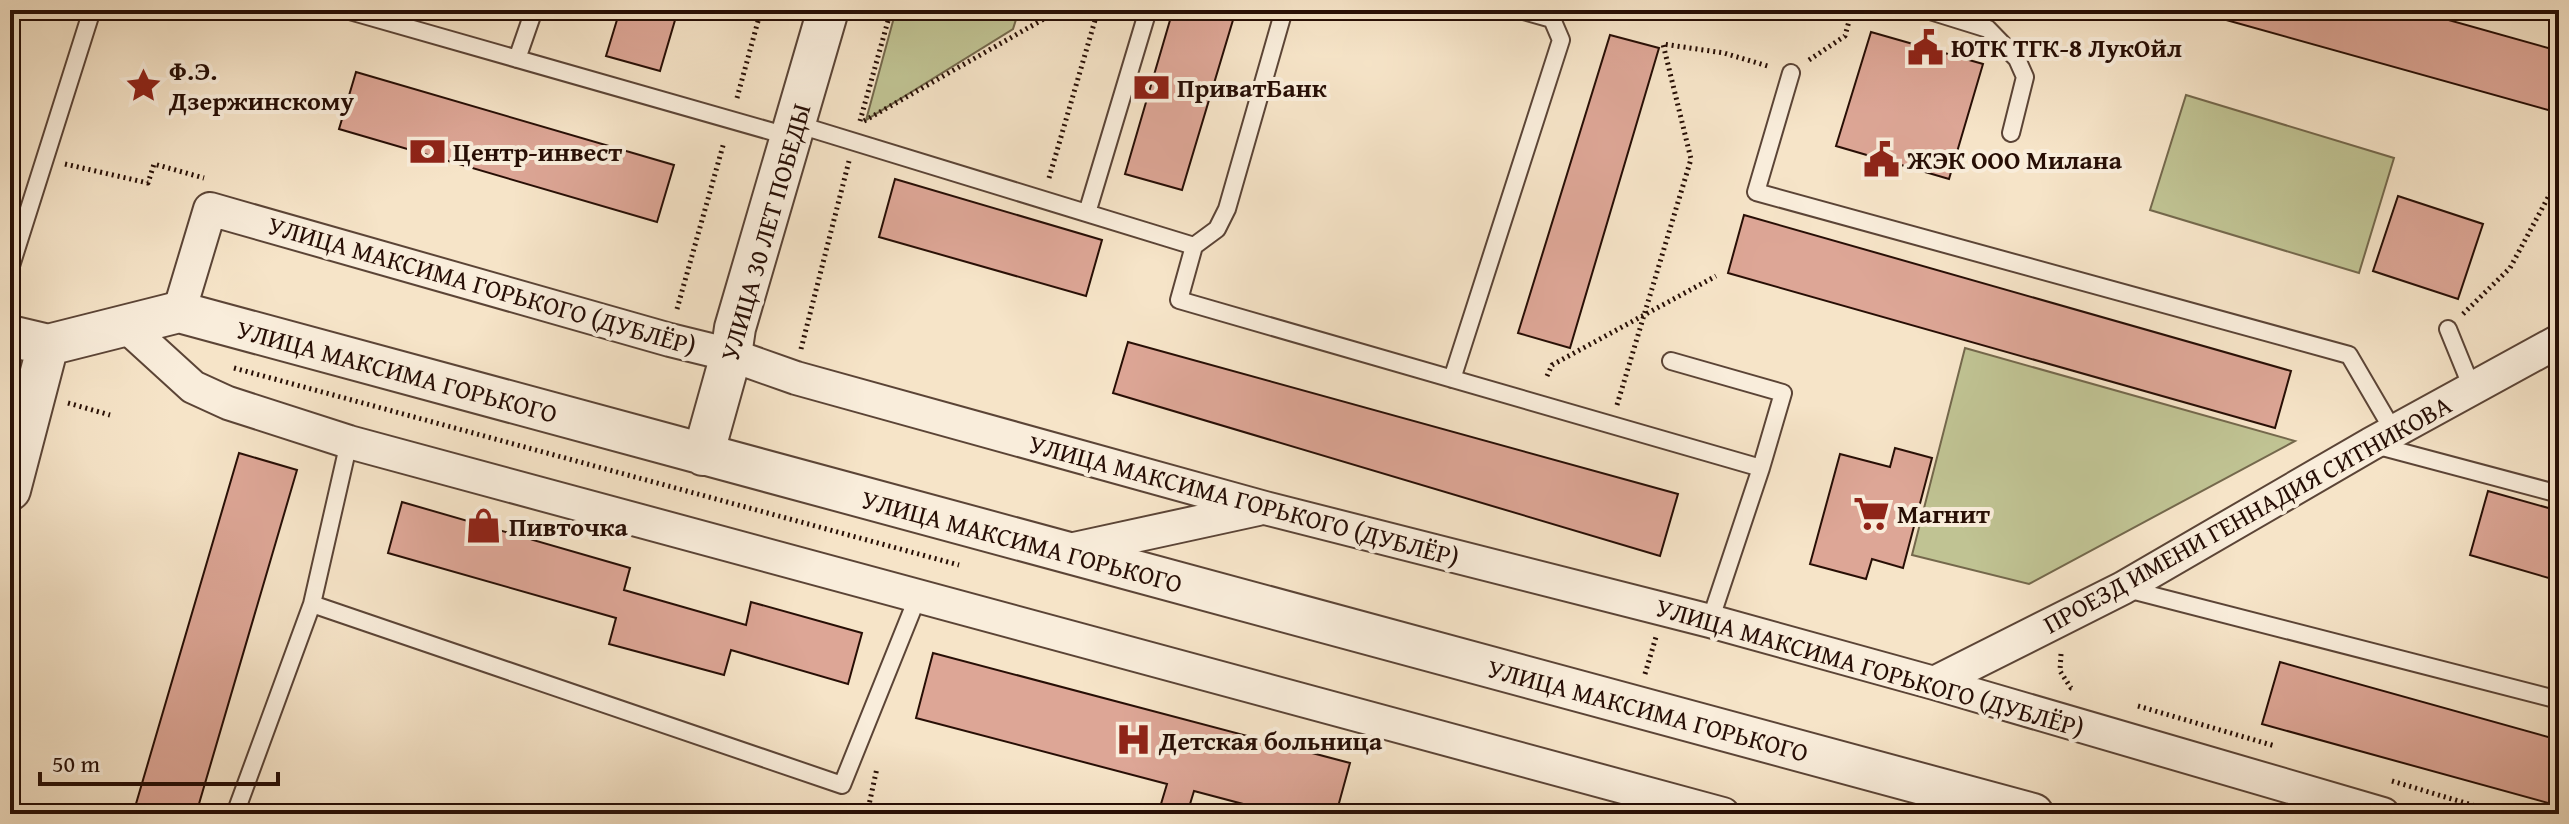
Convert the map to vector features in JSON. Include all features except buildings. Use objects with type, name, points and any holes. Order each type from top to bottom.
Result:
[{"type":"street","name":"УЛИЦА 30 ЛЕТ ПОБЕДЫ","points":[[703,455],[731,355],[735,328],[828,10]]},
{"type":"street","name":"УЛИЦА МАКСИМА ГОРЬКОГО (ДУБЛЁР)","points":[[179,312],[210,209],[731,355],[796,378],[1265,508],[1710,621],[1934,683],[2383,814]]},
{"type":"street","name":"УЛИЦА МАКСИМА ГОРЬКОГО","points":[[29,340],[125,325],[179,312],[2033,814]]},
{"type":"street","points":[[125,325],[193,387],[228,403],[349,442],[1723,814]]},
{"type":"street","points":[[10,490],[29,340]]},
{"type":"street","name":"ПРОЕЗД ИМЕНИ ГЕННАДИЯ СИТНИКОВА","points":[[1934,683],[2123,588],[2382,438],[2559,341]]},
{"type":"street","points":[[1062,552],[1265,508]]},
{"type":"lane","points":[[10,269],[92,10]]},
{"type":"lane","points":[[346,10],[730,120],[855,142],[1194,246]]},
{"type":"lane","points":[[517,59],[534,10]]},
{"type":"lane","points":[[1087,213],[1148,10]]},
{"type":"lane","points":[[1284,10],[1227,209],[1217,229],[1194,246],[1179,300],[1761,468]]},
{"type":"lane","points":[[1452,379],[1561,40],[1552,19],[1520,10]]},
{"type":"lane","points":[[1927,10],[1988,29],[2017,59],[2025,77],[2011,133]]},
{"type":"lane","points":[[1791,73],[1756,192],[2349,355],[2382,438],[2559,494]]},
{"type":"lane","points":[[2448,329],[2472,388]]},
{"type":"lane","points":[[1671,361],[1783,393],[1710,621]]},
{"type":"lane","points":[[235,814],[312,604],[349,442]]},
{"type":"lane","points":[[2123,588],[2559,700]]},
{"type":"lane","points":[[312,604],[842,785],[918,596]]},
{"type":"path","points":[[677,309],[761,10]]},
{"type":"path","points":[[800,350],[891,10]]},
{"type":"path","points":[[859,124],[1049,16],[1051,10]]},
{"type":"path","points":[[1043,200],[1098,10]]},
{"type":"path","points":[[1611,425],[1691,159],[1663,44],[1724,53],[1791,73],[1845,36],[1852,10]]},
{"type":"path","points":[[45,159],[148,183],[154,164],[212,181]]},
{"type":"path","points":[[2448,329],[2510,268],[2559,177]]},
{"type":"path","points":[[1547,376],[1552,365],[1716,276]]},
{"type":"path","points":[[226,366],[959,565]]},
{"type":"green space","points":[[896,10],[1019,10],[1013,29],[866,120]]},
{"type":"green space","points":[[2186,95],[2394,158],[2359,273],[2150,210]]},
{"type":"green space","points":[[1965,348],[2295,441],[2029,584],[1912,555]]},
{"type":"place","name":"ЮТК ТГК-8 ЛукОйл","points":[[1925,47]]},
{"type":"place","name":"Ф.Э. Дзержинскому","points":[[143,85]]},
{"type":"place","name":"ПриватБанк","points":[[1151,87]]},
{"type":"place","name":"Центр-инвест","points":[[427,151]]},
{"type":"place","name":"ЖЭК ООО Милана","points":[[1881,159]]},
{"type":"place","name":"Магнит","points":[[1871,513]]},
{"type":"place","name":"Пивточка","points":[[483,526]]},
{"type":"place","name":"Детская больница","points":[[1133,740]]}]
